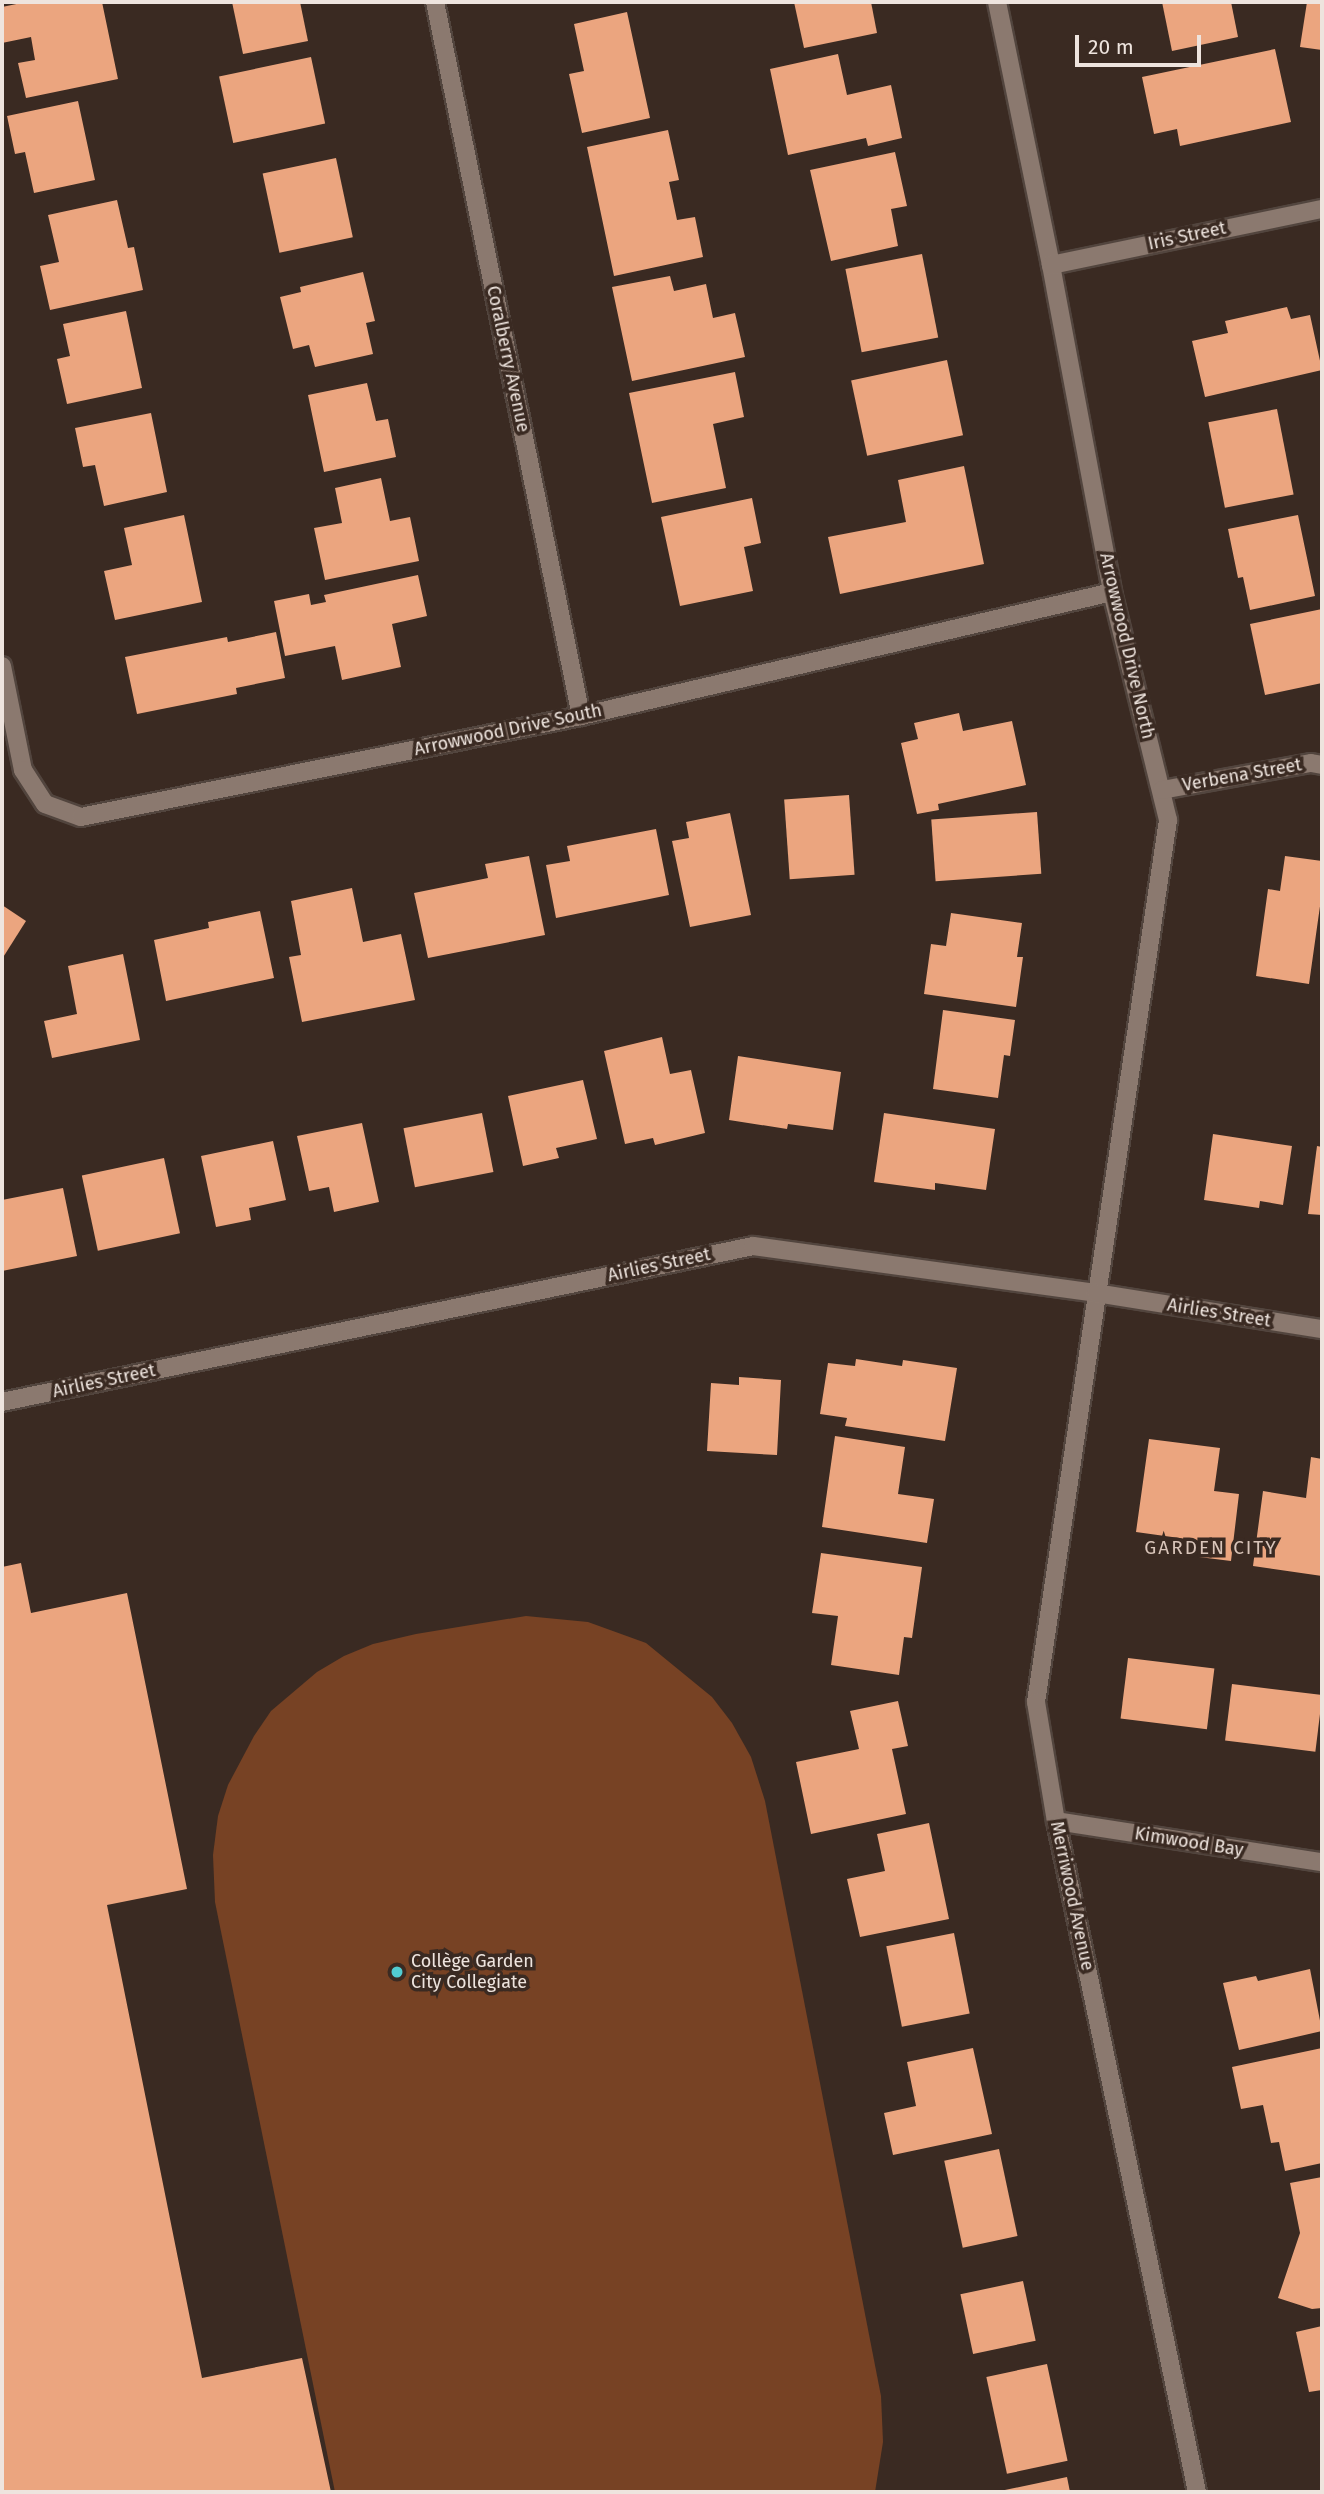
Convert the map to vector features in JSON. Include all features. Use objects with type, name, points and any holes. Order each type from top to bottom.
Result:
[{"type":"street","name":"Coralberry Avenue","points":[[435,2],[581,716]]},
{"type":"street","name":"Arrowwood Drive North","points":[[997,2],[1051,265],[1112,592],[1168,820],[1096,1293]]},
{"type":"street","name":"Iris Street","points":[[1051,265],[1322,209]]},
{"type":"street","name":"Arrowwood Drive South","points":[[2,666],[23,769],[46,804],[81,817],[581,716],[1112,592]]},
{"type":"street","name":"Verbena Street","points":[[1162,790],[1311,763],[1322,765]]},
{"type":"street","name":"Airlies Street","points":[[2,1402],[752,1246],[1096,1293],[1322,1329]]},
{"type":"street","name":"Merriwood Avenue","points":[[1096,1293],[1036,1702],[1056,1821],[1197,2492]]},
{"type":"street","name":"Kimwood Bay","points":[[1056,1821],[1322,1862]]},
{"type":"shaded area","points":[[526,1616],[588,1622],[646,1643],[712,1697],[732,1723],[751,1757],[765,1801],[881,2396],[883,2442],[875,2492],[335,2492],[215,1902],[213,1855],[218,1816],[228,1785],[254,1736],[271,1711],[317,1672],[344,1656],[373,1644]]},
{"type":"building","points":[[26,2],[102,2],[118,79],[26,98],[18,63],[35,60],[31,37],[2,43],[2,7]]},
{"type":"building","points":[[232,2],[300,2],[308,41],[243,54]]},
{"type":"building","points":[[794,2],[871,2],[877,33],[804,48]]},
{"type":"building","points":[[1162,2],[1231,2],[1238,37],[1172,51]]},
{"type":"building","points":[[1307,2],[1322,2],[1322,50],[1300,47]]},
{"type":"building","points":[[627,12],[650,118],[582,133],[569,74],[584,71],[574,24]]},
{"type":"building","points":[[1275,49],[1291,122],[1180,146],[1177,129],[1154,134],[1142,77]]},
{"type":"building","points":[[838,54],[847,95],[891,85],[902,138],[868,146],[866,138],[788,155],[770,69]]},
{"type":"building","points":[[311,57],[325,124],[233,143],[219,77]]},
{"type":"building","points":[[78,101],[95,180],[34,193],[25,152],[15,154],[7,116]]},
{"type":"building","points":[[668,130],[679,180],[669,182],[677,220],[695,217],[703,257],[614,276],[587,147]]},
{"type":"building","points":[[895,152],[907,206],[891,209],[898,246],[831,261],[810,170]]},
{"type":"building","points":[[336,158],[353,237],[279,253],[263,174]]},
{"type":"building","points":[[117,200],[128,248],[134,247],[143,290],[50,310],[40,266],[59,262],[48,215]]},
{"type":"building","points":[[922,254],[938,337],[862,352],[845,269]]},
{"type":"building","points":[[363,272],[375,321],[366,323],[373,354],[315,367],[309,345],[293,349],[280,297],[301,292],[300,287]]},
{"type":"building","points":[[670,276],[674,291],[706,284],[713,318],[735,313],[745,357],[632,381],[612,287]]},
{"type":"building","points":[[1287,307],[1291,319],[1310,315],[1322,370],[1205,397],[1192,341],[1228,333],[1225,321]]},
{"type":"building","points":[[126,311],[142,388],[67,404],[57,359],[70,356],[63,324]]},
{"type":"building","points":[[947,360],[963,435],[867,456],[851,380]]},
{"type":"building","points":[[735,372],[744,417],[713,424],[726,488],[652,503],[629,393]]},
{"type":"building","points":[[367,383],[376,421],[388,419],[396,457],[324,472],[308,395]]},
{"type":"building","points":[[1277,409],[1294,494],[1225,508],[1208,422]]},
{"type":"building","points":[[151,413],[167,492],[104,506],[95,465],[83,467],[75,428]]},
{"type":"building","points":[[964,466],[984,564],[840,594],[828,537],[906,522],[898,480]]},
{"type":"building","points":[[381,478],[390,521],[410,517],[419,561],[325,580],[314,528],[342,523],[335,488]]},
{"type":"building","points":[[752,498],[761,543],[744,547],[753,591],[680,606],[661,517]]},
{"type":"building","points":[[184,515],[202,602],[115,620],[104,571],[132,565],[124,528]]},
{"type":"building","points":[[1298,515],[1315,596],[1250,610],[1243,577],[1238,578],[1228,529]]},
{"type":"building","points":[[418,575],[427,616],[392,624],[401,667],[342,680],[335,646],[285,656],[274,601],[309,594],[311,605],[326,602],[324,595]]},
{"type":"building","points":[[1322,609],[1322,683],[1265,695],[1250,624]]},
{"type":"building","points":[[276,632],[285,678],[236,688],[237,694],[137,714],[125,657],[227,637],[228,642]]},
{"type":"building","points":[[959,713],[963,731],[1012,721],[1026,785],[938,804],[939,810],[917,814],[901,743],[918,739],[914,723]]},
{"type":"building","points":[[849,795],[855,875],[790,879],[784,800]]},
{"type":"building","points":[[1037,812],[1041,874],[936,881],[931,819]]},
{"type":"building","points":[[730,813],[751,915],[690,927],[672,841],[689,838],[686,822]]},
{"type":"building","points":[[656,829],[669,895],[556,918],[546,865],[570,861],[567,846]]},
{"type":"building","points":[[529,856],[545,935],[428,958],[414,893],[488,878],[485,864]]},
{"type":"building","points":[[1285,856],[1322,861],[1322,892],[1309,984],[1256,976],[1268,889],[1280,891]]},
{"type":"building","points":[[352,888],[363,942],[401,934],[415,1000],[302,1022],[289,957],[301,955],[291,901]]},
{"type":"building","points":[[2,905],[26,921],[2,959]]},
{"type":"building","points":[[260,911],[274,978],[166,1001],[154,940],[209,928],[208,922]]},
{"type":"building","points":[[951,913],[1022,923],[1017,957],[1023,957],[1016,1007],[924,994],[931,944],[946,946]]},
{"type":"building","points":[[123,954],[140,1040],[52,1058],[44,1021],[77,1014],[68,966]]},
{"type":"building","points":[[943,1010],[1015,1020],[1010,1056],[1004,1055],[998,1098],[933,1089]]},
{"type":"building","points":[[662,1037],[670,1074],[691,1070],[705,1133],[655,1145],[653,1138],[625,1144],[604,1051]]},
{"type":"building","points":[[738,1056],[841,1072],[833,1130],[788,1124],[787,1129],[729,1120]]},
{"type":"building","points":[[583,1080],[597,1139],[556,1148],[559,1158],[523,1166],[508,1096]]},
{"type":"building","points":[[482,1113],[493,1172],[415,1187],[403,1128]]},
{"type":"building","points":[[884,1113],[995,1129],[986,1190],[935,1183],[935,1190],[874,1182]]},
{"type":"building","points":[[362,1123],[379,1202],[334,1212],[329,1187],[309,1191],[297,1136]]},
{"type":"building","points":[[1213,1134],[1292,1146],[1283,1205],[1260,1201],[1259,1208],[1204,1200]]},
{"type":"building","points":[[273,1141],[286,1200],[249,1208],[251,1220],[216,1227],[201,1156]]},
{"type":"building","points":[[1317,1146],[1322,1147],[1322,1215],[1308,1214]]},
{"type":"building","points":[[164,1158],[180,1233],[98,1251],[82,1175]]},
{"type":"building","points":[[63,1188],[77,1256],[2,1271],[2,1200]]},
{"type":"building","points":[[856,1359],[902,1366],[903,1360],[957,1368],[945,1441],[845,1426],[847,1418],[820,1414],[828,1363],[855,1366]]},
{"type":"building","points":[[739,1377],[781,1380],[777,1455],[707,1451],[711,1383],[739,1385]]},
{"type":"building","points":[[835,1436],[905,1447],[898,1494],[934,1499],[927,1543],[822,1527]]},
{"type":"building","points":[[1149,1439],[1220,1448],[1214,1491],[1239,1494],[1231,1561],[1199,1557],[1201,1541],[1136,1532]]},
{"type":"building","points":[[1311,1457],[1322,1459],[1322,1576],[1253,1566],[1263,1491],[1306,1498]]},
{"type":"building","points":[[821,1553],[922,1567],[912,1638],[904,1637],[899,1675],[831,1665],[838,1616],[812,1613]]},
{"type":"building","points":[[21,1563],[31,1613],[127,1593],[187,1889],[107,1905],[202,2378],[302,2358],[331,2492],[2,2492],[2,1567]]},
{"type":"building","points":[[1128,1658],[1214,1669],[1207,1729],[1121,1719]]},
{"type":"building","points":[[1232,1684],[1322,1695],[1315,1752],[1225,1741]]},
{"type":"building","points":[[898,1701],[908,1746],[892,1749],[906,1814],[811,1834],[796,1762],[859,1749],[850,1711]]},
{"type":"building","points":[[929,1823],[949,1919],[860,1937],[847,1879],[885,1871],[877,1834]]},
{"type":"building","points":[[954,1933],[970,2013],[902,2027],[886,1946]]},
{"type":"building","points":[[1310,1969],[1322,2031],[1239,2050],[1223,1983],[1256,1976],[1258,1981]]},
{"type":"building","points":[[973,2048],[992,2134],[893,2155],[884,2113],[916,2106],[907,2062]]},
{"type":"building","points":[[1322,2048],[1322,2163],[1285,2171],[1279,2142],[1271,2143],[1263,2105],[1241,2109],[1232,2067]]},
{"type":"building","points":[[999,2149],[1018,2236],[963,2248],[944,2161]]},
{"type":"building","points":[[1322,2177],[1322,2308],[1312,2309],[1278,2298],[1300,2233],[1290,2183]]},
{"type":"building","points":[[1023,2281],[1036,2341],[973,2354],[960,2294]]},
{"type":"building","points":[[1322,2326],[1322,2390],[1309,2392],[1296,2332]]},
{"type":"building","points":[[1047,2364],[1068,2461],[1007,2474],[986,2377]]},
{"type":"building","points":[[1067,2477],[1070,2492],[1000,2492],[1000,2491]]},
{"type":"place","name":"Collège Garden City Collegiate","points":[[397,1972]]},
{"type":"district","name":"GARDEN CITY","points":[[1211,1548]]}]
